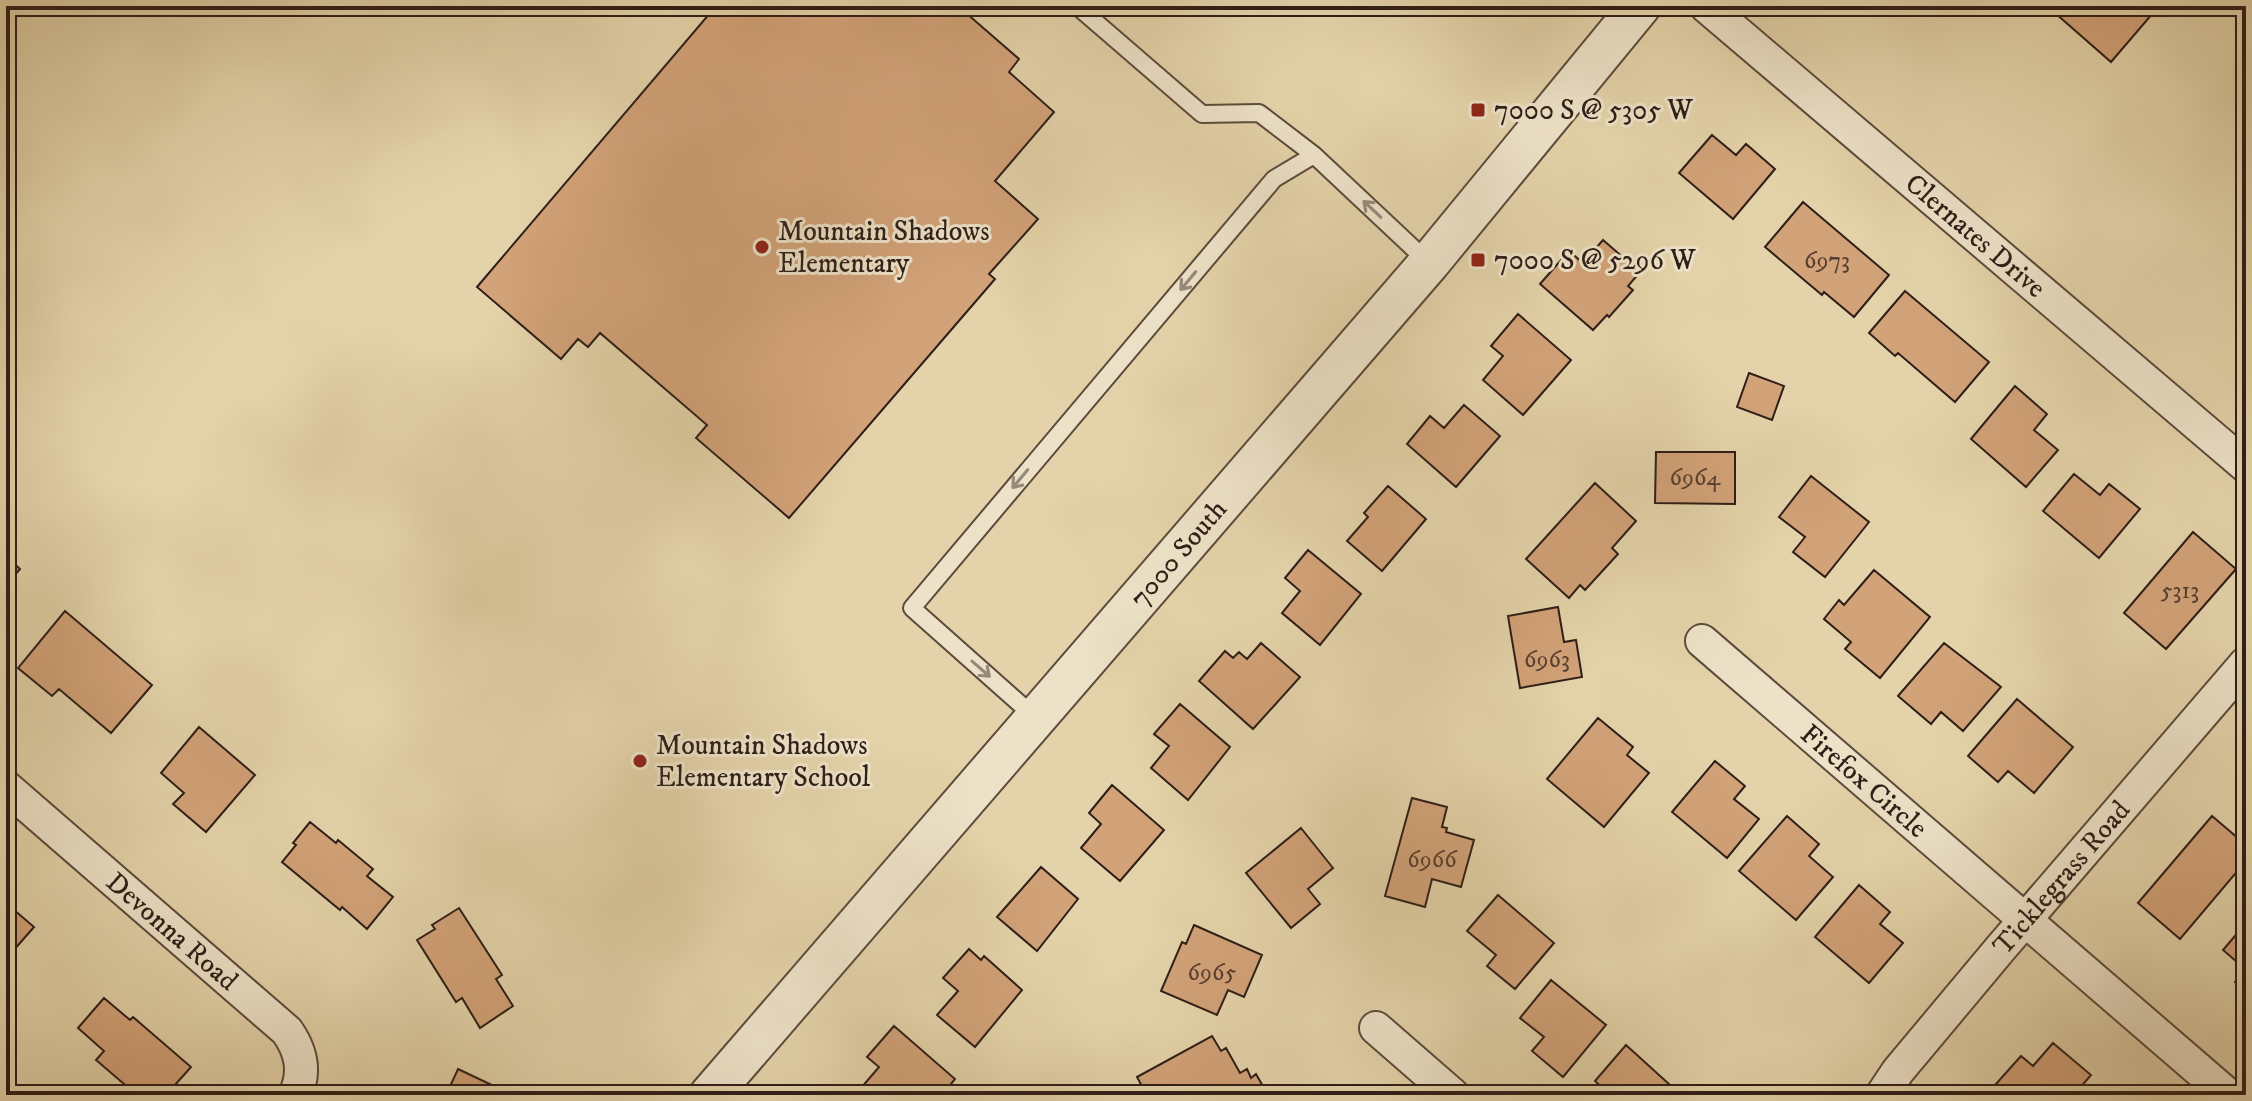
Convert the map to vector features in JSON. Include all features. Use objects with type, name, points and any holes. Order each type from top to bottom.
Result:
[{"type":"street","name":"7000 South","points":[[722,1091],[1429,263],[1640,6]]},
{"type":"street","name":"Clernates Drive","points":[[1706,6],[2246,466]]},
{"type":"street","name":"Firefox Circle","points":[[1702,641],[2228,1095]]},
{"type":"street","name":"Ticklegrass Road","points":[[1882,1095],[1898,1071],[2246,663]]},
{"type":"street","name":"Devonna Road","points":[[6,787],[287,1031],[300,1054],[301,1079],[295,1095]]},
{"type":"street","points":[[1376,1028],[1453,1095]]},
{"type":"lane","points":[[1077,6],[1202,114],[1259,113],[1314,155],[1429,263]]},
{"type":"lane","points":[[1037,719],[912,608],[1274,179],[1314,155]]},
{"type":"building","name":"Mountain Shadows Elementary","points":[[716,6],[958,6],[1019,59],[1009,72],[1054,112],[995,181],[1038,219],[989,274],[995,279],[789,518],[696,438],[707,425],[600,333],[588,347],[578,339],[561,359],[477,287]]},
{"type":"building","points":[[2047,6],[2159,6],[2111,62]]},
{"type":"building","points":[[1712,135],[1736,155],[1746,144],[1775,169],[1733,219],[1679,173]]},
{"type":"building","points":[[1803,202],[1889,275],[1854,317],[1824,292],[1822,295],[1765,247]]},
{"type":"building","points":[[1603,240],[1640,272],[1628,286],[1633,290],[1593,330],[1540,284],[1569,251],[1583,263]]},
{"type":"building","points":[[1905,291],[1989,362],[1955,402],[1898,353],[1895,356],[1869,333]]},
{"type":"building","points":[[1518,314],[1571,360],[1523,415],[1483,380],[1503,356],[1491,346]]},
{"type":"building","points":[[1749,373],[1784,386],[1772,420],[1737,407]]},
{"type":"building","points":[[2015,386],[2047,414],[2034,430],[2058,450],[2026,487],[1971,439]]},
{"type":"building","points":[[1464,405],[1500,436],[1456,487],[1407,444],[1430,416],[1444,428]]},
{"type":"building","points":[[1656,452],[1735,452],[1735,504],[1655,503]]},
{"type":"building","points":[[2074,474],[2100,495],[2109,484],[2140,509],[2099,558],[2043,511]]},
{"type":"building","points":[[1811,476],[1869,522],[1825,577],[1793,552],[1805,537],[1779,517]]},
{"type":"building","points":[[1595,483],[1636,521],[1612,548],[1618,554],[1585,590],[1580,585],[1569,598],[1526,559]]},
{"type":"building","points":[[1388,486],[1426,519],[1382,571],[1347,541],[1368,517],[1364,513]]},
{"type":"building","points":[[2193,532],[2236,569],[2166,649],[2124,613]]},
{"type":"building","points":[[1308,550],[1361,594],[1320,645],[1282,613],[1300,591],[1285,578]]},
{"type":"building","points":[[6,556],[20,569],[6,585]]},
{"type":"building","points":[[1874,570],[1930,617],[1880,678],[1845,649],[1851,642],[1824,619],[1839,600],[1844,605]]},
{"type":"building","points":[[1558,607],[1564,642],[1576,640],[1582,677],[1520,688],[1508,616]]},
{"type":"building","points":[[65,611],[152,685],[111,733],[59,689],[52,696],[18,668]]},
{"type":"building","points":[[1261,643],[1300,677],[1253,729],[1199,681],[1225,651],[1233,658],[1239,652],[1247,659]]},
{"type":"building","points":[[1944,643],[2001,687],[1963,731],[1941,712],[1931,724],[1898,696]]},
{"type":"building","points":[[2017,699],[2073,747],[2034,793],[2008,771],[1998,782],[1968,756]]},
{"type":"building","points":[[1180,704],[1230,747],[1188,800],[1151,768],[1169,746],[1154,734]]},
{"type":"building","points":[[1598,718],[1633,747],[1627,755],[1649,773],[1604,827],[1547,779]]},
{"type":"building","points":[[199,727],[255,775],[206,832],[173,804],[184,793],[161,773]]},
{"type":"building","points":[[1715,761],[1745,786],[1734,799],[1759,819],[1727,858],[1672,812]]},
{"type":"building","points":[[1112,785],[1164,830],[1120,881],[1081,848],[1101,824],[1089,813]]},
{"type":"building","points":[[1412,798],[1447,807],[1442,827],[1447,828],[1446,832],[1474,840],[1461,887],[1432,879],[1425,907],[1385,896]]},
{"type":"building","points":[[1787,816],[1819,844],[1809,856],[1833,877],[1796,920],[1739,871]]},
{"type":"building","points":[[2212,816],[2246,845],[2246,861],[2180,939],[2138,903]]},
{"type":"building","points":[[310,822],[373,869],[367,876],[393,897],[367,929],[282,862]]},
{"type":"building","points":[[1301,828],[1333,868],[1308,889],[1320,904],[1291,928],[1246,873]]},
{"type":"building","points":[[1041,867],[1078,899],[1037,951],[997,917]]},
{"type":"building","points":[[1859,885],[1890,912],[1880,924],[1903,943],[1869,983],[1815,937]]},
{"type":"building","points":[[1498,895],[1554,943],[1515,989],[1487,966],[1496,955],[1467,931]]},
{"type":"building","points":[[6,903],[34,927],[6,959]]},
{"type":"building","points":[[459,908],[502,975],[496,979],[513,1006],[480,1028],[462,998],[456,1002],[417,940],[435,929],[432,925]]},
{"type":"building","points":[[2246,923],[2246,991],[2235,982],[2245,969],[2223,950]]},
{"type":"building","points":[[1194,925],[1262,955],[1244,997],[1228,990],[1217,1015],[1161,991],[1182,942],[1186,944]]},
{"type":"building","points":[[969,949],[981,960],[984,956],[1022,990],[975,1047],[937,1015],[958,991],[943,978]]},
{"type":"building","points":[[1551,980],[1606,1025],[1563,1077],[1532,1051],[1544,1037],[1520,1018]]},
{"type":"building","points":[[104,998],[130,1020],[133,1017],[191,1067],[166,1095],[142,1095],[133,1087],[131,1090],[96,1060],[104,1051],[78,1028]]},
{"type":"building","points":[[894,1026],[955,1079],[942,1095],[855,1095],[879,1067],[867,1057]]},
{"type":"building","points":[[1212,1036],[1221,1051],[1226,1048],[1240,1073],[1247,1069],[1251,1078],[1256,1074],[1268,1095],[1139,1095],[1145,1092],[1137,1077]]},
{"type":"building","points":[[2053,1043],[2091,1075],[2074,1095],[2009,1095],[1996,1084],[2021,1056],[2033,1066]]},
{"type":"building","points":[[1626,1045],[1681,1095],[1610,1095],[1595,1081]]},
{"type":"building","points":[[458,1069],[513,1095],[446,1095]]},
{"type":"place","name":"7000 S @ 5305 W","points":[[1478,110]]},
{"type":"place","name":"Mountain Shadows Elementary","points":[[762,247]]},
{"type":"place","name":"7000 S @ 5296 W","points":[[1478,260]]},
{"type":"place","name":"Mountain Shadows Elementary School","points":[[640,761]]}]
